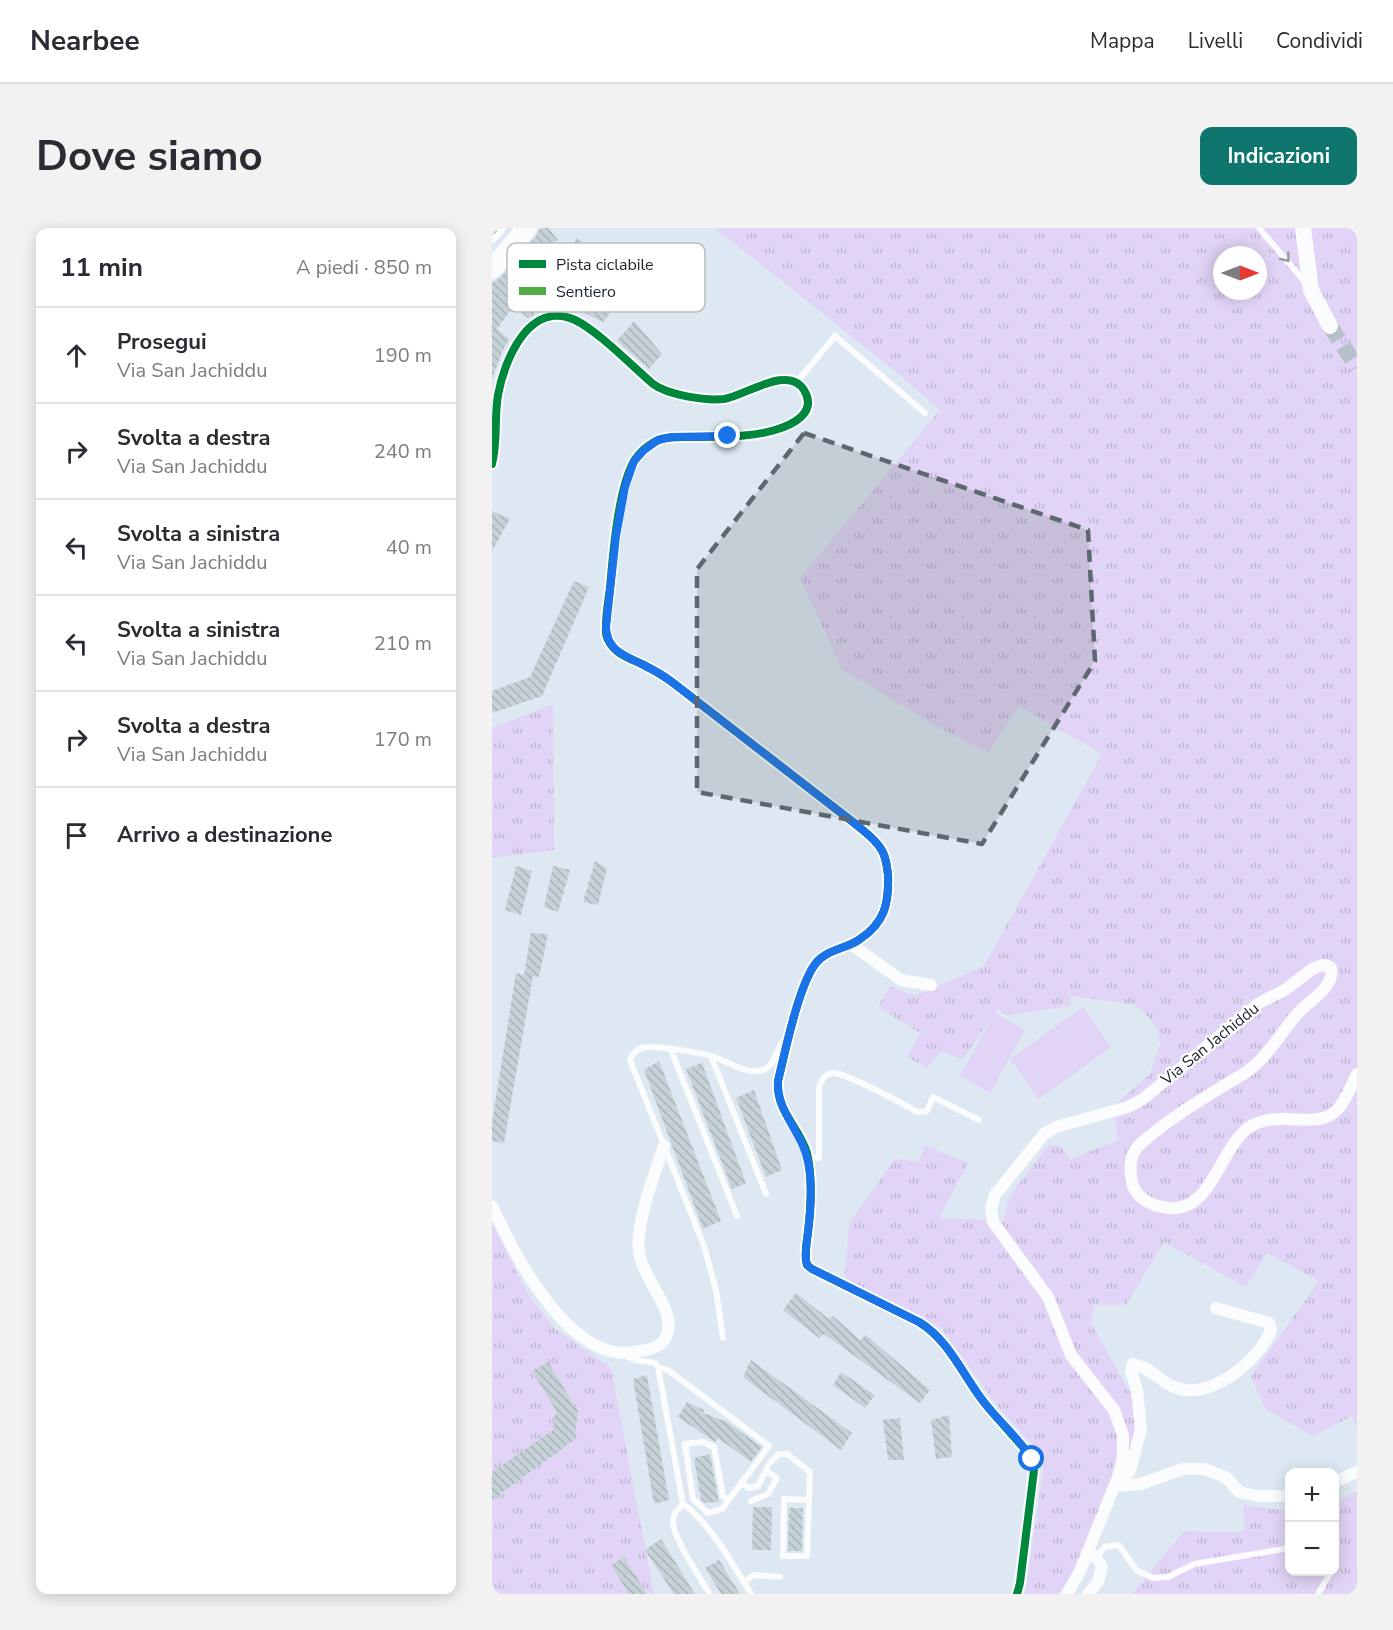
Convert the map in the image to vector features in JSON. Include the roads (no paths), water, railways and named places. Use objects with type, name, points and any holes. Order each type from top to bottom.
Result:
[{"type":"main road","points":[[514,243],[527,228]]},
{"type":"main road","points":[[1303,228],[1311,290],[1330,326]]},
{"type":"main road","points":[[492,269],[507,251]]},
{"type":"street","points":[[492,464],[498,396],[511,355],[524,334],[536,323],[548,318],[562,316],[582,324],[653,384],[665,391],[722,399],[783,380],[796,383],[806,394],[807,406],[804,414],[792,424],[758,434],[665,438],[650,445],[638,456],[630,469],[625,487],[614,552],[606,634],[611,645],[619,654],[646,666],[672,682],[858,826],[880,847],[887,869],[886,907],[870,931],[851,944],[827,954],[815,964],[802,991],[778,1081],[778,1096],[781,1105],[804,1145],[807,1158],[811,1199],[805,1253],[807,1265],[931,1330],[944,1344],[985,1403],[1032,1459],[1034,1470],[1017,1594]]},
{"type":"street","points":[[851,944],[901,980],[931,985]]},
{"type":"street","name":"Via San Jachiddu","points":[[1066,1594],[1092,1555],[1116,1486],[1124,1445],[1118,1418],[1109,1402],[1076,1364],[1048,1297],[993,1222],[991,1208],[995,1195],[1044,1134],[1056,1127],[1128,1107],[1143,1099],[1259,1003],[1285,990],[1318,966],[1331,968],[1332,973],[1328,984],[1300,1011],[1255,1066],[1176,1116],[1140,1144],[1131,1157],[1132,1185],[1143,1200],[1152,1205],[1171,1208],[1193,1202],[1202,1194],[1237,1139],[1246,1130],[1253,1125],[1270,1120],[1328,1118],[1341,1107],[1357,1074]]},
{"type":"street","points":[[492,1206],[516,1255],[550,1305],[564,1321],[591,1343],[610,1351],[621,1353],[655,1348],[666,1339],[669,1325],[665,1310],[648,1279],[638,1250],[648,1191],[664,1146]]},
{"type":"street","points":[[1116,1486],[1130,1471],[1141,1429],[1137,1389],[1131,1371],[1133,1364],[1145,1366],[1172,1387],[1185,1390],[1209,1388],[1228,1379],[1266,1342],[1271,1330],[1269,1323],[1216,1308]]},
{"type":"street","points":[[1116,1486],[1141,1484],[1183,1469],[1205,1469],[1227,1478],[1239,1492],[1258,1496],[1285,1496]]},
{"type":"street","points":[[1339,1480],[1357,1472]]},
{"type":"street","points":[[1088,1594],[1102,1574],[1102,1566],[1092,1555]]},
{"type":"lane","points":[[1258,228],[1311,290]]},
{"type":"lane","points":[[796,383],[835,336],[925,413]]},
{"type":"lane","points":[[723,1338],[716,1290],[704,1246],[630,1060],[633,1054],[649,1047],[711,1056],[751,1071],[764,1070],[771,1064],[781,1041],[790,1035]]},
{"type":"lane","points":[[671,1050],[737,1216]]},
{"type":"lane","points":[[711,1056],[766,1194]]},
{"type":"lane","points":[[807,1158],[819,1158],[820,1082],[831,1073],[845,1076],[918,1112],[927,1111],[933,1097],[979,1120]]},
{"type":"lane","points":[[621,1353],[635,1360],[655,1363],[658,1367],[668,1370],[769,1446],[741,1483],[729,1500],[722,1509],[708,1512],[693,1499],[685,1444],[704,1442],[714,1447],[723,1496],[729,1500]]},
{"type":"lane","points":[[658,1367],[682,1504],[674,1515],[674,1529],[693,1568],[710,1594]]},
{"type":"lane","points":[[741,1483],[749,1488],[758,1486],[779,1454],[787,1454],[810,1472],[809,1500],[807,1556],[783,1556],[784,1499],[809,1500]]},
{"type":"lane","points":[[751,1501],[768,1494],[777,1478],[766,1471]]},
{"type":"lane","points":[[682,1504],[691,1510],[727,1555],[751,1594]]},
{"type":"lane","points":[[1092,1555],[1106,1547],[1119,1545],[1136,1570],[1153,1578],[1168,1577],[1194,1564],[1285,1549]]},
{"type":"lane","points":[[744,1582],[754,1575],[780,1577]]},
{"type":"lane","points":[[1318,1594],[1329,1576]]},
{"type":"tunnel","points":[[1330,326],[1357,367]]}]
